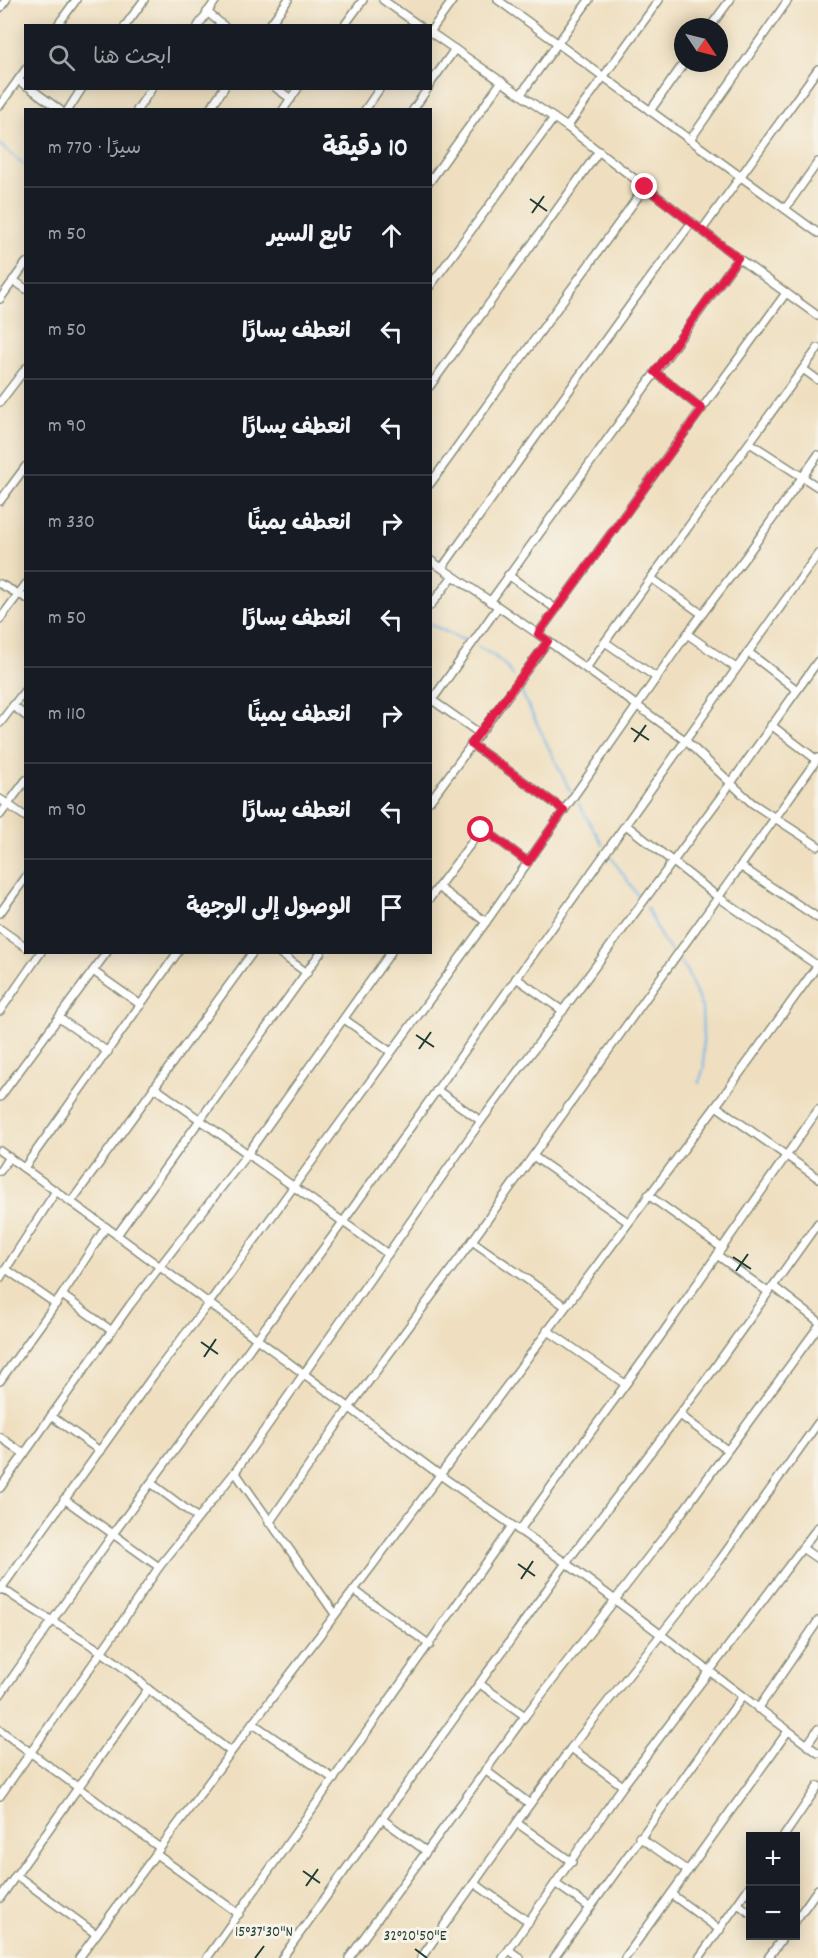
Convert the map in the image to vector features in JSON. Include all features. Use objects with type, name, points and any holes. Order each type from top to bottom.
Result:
[{"type":"street","points":[[0,8],[6,0]]},
{"type":"street","points":[[58,24],[76,0]]},
{"type":"street","points":[[126,24],[144,0]]},
{"type":"street","points":[[199,24],[216,0]]},
{"type":"street","points":[[270,24],[288,0]]},
{"type":"street","points":[[346,24],[363,0]]},
{"type":"street","points":[[383,0],[417,24]]},
{"type":"street","points":[[432,29],[453,0]]},
{"type":"street","points":[[498,0],[818,233]]},
{"type":"street","points":[[521,94],[589,0]]},
{"type":"street","points":[[567,127],[659,0]]},
{"type":"street","points":[[717,18],[730,0]]},
{"type":"street","points":[[690,140],[788,0]]},
{"type":"street","points":[[207,12],[222,24]]},
{"type":"street","points":[[432,33],[554,117],[738,258],[818,316]]},
{"type":"street","points":[[432,81],[455,49]]},
{"type":"street","points":[[702,230],[818,69]]},
{"type":"street","points":[[0,105],[24,72]]},
{"type":"street","points":[[650,111],[678,72]]},
{"type":"street","points":[[18,80],[24,84]]},
{"type":"street","points":[[432,178],[502,81]]},
{"type":"street","points":[[33,90],[57,108]]},
{"type":"street","points":[[69,108],[81,90]]},
{"type":"street","points":[[138,108],[151,90]]},
{"type":"street","points":[[210,108],[223,90]]},
{"type":"street","points":[[279,90],[291,99]]},
{"type":"street","points":[[284,108],[297,90]]},
{"type":"street","points":[[366,108],[379,90]]},
{"type":"street","points":[[414,108],[427,90]]},
{"type":"street","points":[[432,283],[554,117]]},
{"type":"street","points":[[432,383],[599,151]]},
{"type":"street","points":[[785,209],[818,162]]},
{"type":"street","points":[[432,481],[645,187]]},
{"type":"street","points":[[442,568],[692,222]]},
{"type":"street","points":[[490,602],[738,258]]},
{"type":"street","points":[[0,299],[24,266]]},
{"type":"street","points":[[13,280],[24,288]]},
{"type":"street","points":[[538,634],[786,293]]},
{"type":"street","points":[[586,669],[818,348]]},
{"type":"street","points":[[803,369],[818,380]]},
{"type":"street","points":[[0,402],[24,371]]},
{"type":"street","points":[[655,372],[702,409]]},
{"type":"street","points":[[750,442],[818,488]]},
{"type":"street","points":[[231,1752],[148,1689],[123,1666],[0,1588],[486,921],[687,634],[818,455]]},
{"type":"street","points":[[0,501],[24,469]]},
{"type":"street","points":[[19,475],[24,479]]},
{"type":"street","points":[[0,1695],[113,1534],[343,1222],[818,554]]},
{"type":"street","points":[[432,561],[548,641],[686,741],[752,803],[818,846]]},
{"type":"street","points":[[508,575],[556,609]]},
{"type":"street","points":[[432,603],[453,576]]},
{"type":"street","points":[[651,578],[702,614]]},
{"type":"street","points":[[0,584],[24,597]]},
{"type":"street","points":[[0,619],[24,587]]},
{"type":"street","points":[[432,700],[498,607]]},
{"type":"street","points":[[687,634],[736,669]]},
{"type":"street","points":[[432,798],[548,641]]},
{"type":"street","points":[[605,642],[657,678]]},
{"type":"street","points":[[748,652],[797,690]]},
{"type":"street","points":[[0,1796],[159,1567],[235,1472],[481,1121],[818,662]]},
{"type":"street","points":[[0,723],[24,692]]},
{"type":"street","points":[[432,702],[479,733]]},
{"type":"street","points":[[13,706],[24,714]]},
{"type":"street","points":[[269,1523],[349,1408],[472,1241],[740,866],[776,820],[817,759],[771,725]]},
{"type":"street","points":[[471,744],[564,810]]},
{"type":"street","points":[[0,815],[24,783]]},
{"type":"street","points":[[0,799],[24,817]]},
{"type":"street","points":[[79,1958],[252,1723],[716,1106],[818,966],[718,897],[626,825]]},
{"type":"street","points":[[432,895],[481,830],[485,830],[528,862]]},
{"type":"street","points":[[740,866],[818,918]]},
{"type":"street","points":[[1,908],[24,879]]},
{"type":"street","points":[[438,887],[486,921]]},
{"type":"street","points":[[0,929],[24,946]]},
{"type":"street","points":[[0,1011],[37,954]]},
{"type":"street","points":[[0,1097],[106,954]]},
{"type":"street","points":[[24,1168],[177,954]]},
{"type":"street","points":[[71,1202],[252,954]]},
{"type":"street","points":[[282,954],[307,973]]},
{"type":"street","points":[[117,1235],[320,954]]},
{"type":"street","points":[[0,1488],[112,1330],[248,1153],[390,954]]},
{"type":"street","points":[[93,971],[141,1005]]},
{"type":"street","points":[[516,978],[563,1011]]},
{"type":"street","points":[[59,1018],[108,1052]]},
{"type":"street","points":[[344,1019],[391,1052]]},
{"type":"street","points":[[154,1087],[388,1254]]},
{"type":"street","points":[[437,1090],[481,1121]]},
{"type":"street","points":[[716,1106],[818,1178]]},
{"type":"street","points":[[207,1958],[430,1645],[626,1384],[818,1110]]},
{"type":"street","points":[[0,1151],[440,1475],[566,1563],[818,1753]]},
{"type":"street","points":[[533,1156],[628,1222]]},
{"type":"street","points":[[0,1171],[9,1157]]},
{"type":"street","points":[[0,1278],[56,1191]]},
{"type":"street","points":[[648,1196],[719,1251],[818,1321]]},
{"type":"street","points":[[282,1958],[566,1563],[680,1415],[818,1223]]},
{"type":"street","points":[[1,1378],[56,1304],[106,1227]]},
{"type":"street","points":[[472,1241],[565,1306]]},
{"type":"street","points":[[6,1269],[56,1304]]},
{"type":"street","points":[[62,1295],[112,1330]]},
{"type":"street","points":[[349,1958],[525,1716],[728,1450],[818,1327]]},
{"type":"street","points":[[547,1330],[626,1384]]},
{"type":"street","points":[[680,1415],[728,1450]]},
{"type":"street","points":[[51,1416],[100,1451]]},
{"type":"street","points":[[421,1958],[530,1804],[720,1560],[818,1424]]},
{"type":"street","points":[[0,1437],[24,1454]]},
{"type":"street","points":[[235,1472],[335,1614]]},
{"type":"street","points":[[151,1483],[198,1518]]},
{"type":"street","points":[[64,1499],[159,1567]]},
{"type":"street","points":[[504,1958],[623,1786],[818,1527]]},
{"type":"street","points":[[802,1548],[818,1559]]},
{"type":"street","points":[[354,1590],[430,1645]]},
{"type":"street","points":[[758,1709],[818,1621]]},
{"type":"street","points":[[480,1684],[525,1716]]},
{"type":"street","points":[[0,1898],[148,1689]]},
{"type":"street","points":[[554,1958],[742,1697]]},
{"type":"street","points":[[252,1723],[334,1779]]},
{"type":"street","points":[[807,1745],[818,1729]]},
{"type":"street","points":[[0,1730],[79,1788],[239,1914]]},
{"type":"street","points":[[625,1958],[788,1731]]},
{"type":"street","points":[[571,1749],[623,1786]]},
{"type":"street","points":[[485,1770],[530,1804]]},
{"type":"street","points":[[787,1832],[818,1786]]},
{"type":"street","points":[[382,1819],[426,1851]]},
{"type":"street","points":[[517,1823],[572,1862]]},
{"type":"street","points":[[639,1837],[688,1871]]},
{"type":"street","points":[[16,1875],[96,1934]]},
{"type":"street","points":[[474,1883],[529,1922]]},
{"type":"street","points":[[556,1884],[589,1907]]},
{"type":"street","points":[[800,1913],[818,1888]]},
{"type":"street","points":[[699,1958],[746,1892]]},
{"type":"street","points":[[671,1894],[720,1930]]},
{"type":"street","points":[[738,1904],[746,1909]]},
{"type":"street","points":[[768,1958],[780,1940]]},
{"type":"street","points":[[509,1950],[520,1958]]},
{"type":"waterway","points":[[0,145],[24,164]]},
{"type":"waterway","points":[[432,625],[465,641]]},
{"type":"waterway","points":[[478,647],[498,659],[513,676]]},
{"type":"waterway","points":[[520,689],[570,791]]},
{"type":"waterway","points":[[578,803],[603,845]]},
{"type":"waterway","points":[[611,857],[639,897]]},
{"type":"waterway","points":[[647,908],[662,939],[671,951]]},
{"type":"waterway","points":[[680,962],[686,969],[702,1008],[704,1067],[699,1083]]},
{"type":"route","points":[[481,830],[485,830],[528,862],[564,810],[471,744],[548,641],[538,634],[702,409],[655,372],[738,258],[645,187]]}]
